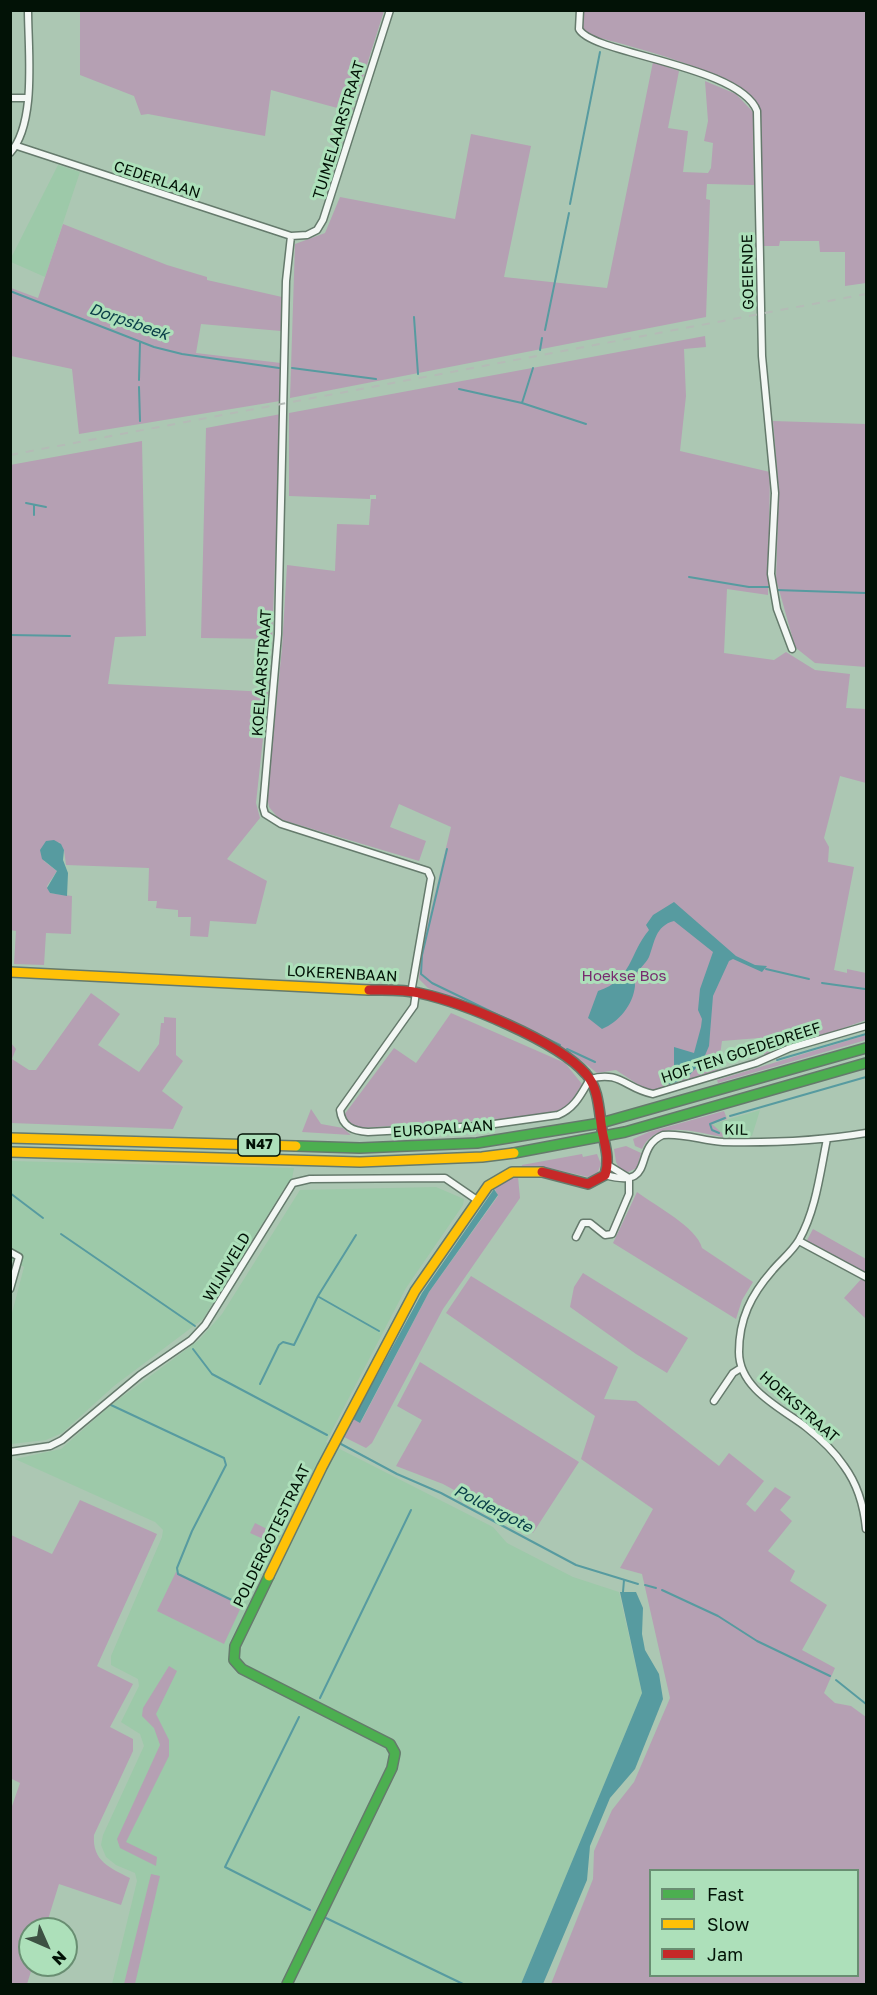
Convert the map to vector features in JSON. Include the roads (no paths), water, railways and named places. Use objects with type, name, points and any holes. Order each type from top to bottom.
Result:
[{"type":"main road","name":"LOKERENBAAN","points":[[10,972],[413,992],[453,1002],[513,1030],[573,1061],[590,1079]]},
{"type":"main road","name":"EUROPALAAN","points":[[10,1138],[402,1148],[477,1143],[601,1123],[867,1048]]},
{"type":"main road","name":"EUROPALAAN","points":[[10,1152],[402,1161],[513,1154],[604,1137],[867,1063]]},
{"type":"main road","points":[[590,1079],[604,1137],[608,1165],[605,1175]]},
{"type":"main road","name":"POLDERGOTESTRAAT","points":[[286,1984],[392,1768],[395,1753],[390,1744],[242,1669],[234,1660],[234,1653],[322,1467],[415,1291],[477,1200],[495,1180],[508,1174],[542,1170],[588,1184],[605,1175]]},
{"type":"street","points":[[10,153],[17,146],[27,116],[28,10]]},
{"type":"street","name":"TUIMELAARSTRAAT","points":[[291,236],[307,235],[317,230],[323,220],[390,10]]},
{"type":"street","name":"GOEIENDE","points":[[580,10],[579,29],[589,40],[657,57],[714,80],[748,97],[756,111],[762,356],[775,493],[771,574],[777,609],[792,649]]},
{"type":"street","points":[[10,98],[27,98]]},
{"type":"street","name":"CEDERLAAN","points":[[17,146],[291,236]]},
{"type":"street","name":"KOELAARSTRAAT","points":[[291,236],[286,281],[278,634],[262,807],[265,814],[281,824],[428,871],[431,878],[413,992]]},
{"type":"street","points":[[413,992],[414,1006],[340,1110],[341,1119],[351,1129],[368,1132],[469,1126],[558,1115],[568,1111],[575,1104],[590,1079]]},
{"type":"street","name":"HOF TEN GOEDEDREEF","points":[[590,1079],[612,1075],[640,1091],[653,1094],[756,1063],[790,1048],[867,1026]]},
{"type":"street","name":"KIL","points":[[629,1178],[642,1168],[650,1144],[663,1135],[720,1142],[827,1139],[867,1133]]},
{"type":"street","name":"HOEKSTRAAT","points":[[827,1139],[811,1212],[799,1240],[752,1295],[741,1333],[741,1368],[764,1396],[809,1430],[845,1466],[861,1498],[867,1529]]},
{"type":"street","points":[[608,1165],[629,1178]]},
{"type":"street","points":[[605,1175],[622,1180],[629,1178]]},
{"type":"street","name":"WIJNVELD","points":[[10,1452],[50,1446],[62,1440],[140,1375],[191,1340],[205,1326],[293,1183],[310,1179],[445,1178],[477,1200]]},
{"type":"street","points":[[576,1237],[583,1223],[590,1223],[605,1235],[612,1234],[629,1194],[629,1178]]},
{"type":"street","points":[[799,1240],[867,1277]]},
{"type":"street","points":[[10,1252],[19,1257],[10,1288]]},
{"type":"street","name":"HOEKSTRAAT","points":[[714,1401],[733,1373],[741,1368]]},
{"type":"water","points":[[54,840],[61,844],[64,850],[63,860],[68,873],[67,896],[50,893],[47,888],[57,871],[42,859],[40,850],[46,841]]},
{"type":"water","points":[[674,902],[736,956],[755,965],[767,966],[762,972],[733,959],[729,961],[713,996],[709,1046],[703,1060],[688,1077],[670,1085],[668,1083],[674,1075],[674,1047],[694,1053],[702,1019],[698,1010],[700,989],[713,952],[674,921],[668,923],[659,931],[648,960],[636,974],[634,993],[624,1012],[602,1029],[588,1018],[598,991],[618,980],[624,973],[649,930],[646,925],[653,915]]},
{"type":"water","points":[[494,1189],[498,1195],[429,1292],[360,1423],[353,1419],[422,1293]]},
{"type":"water","points":[[620,1592],[636,1592],[643,1608],[642,1634],[645,1650],[659,1674],[663,1699],[635,1769],[610,1798],[590,1846],[587,1880],[543,1984],[521,1984],[642,1693]]},
{"type":"waterway","points":[[570,204],[600,52]]},
{"type":"waterway","points":[[545,330],[569,213]]},
{"type":"waterway","name":"Dorpsbeek","points":[[10,291],[154,347],[182,354],[279,368]]},
{"type":"waterway","points":[[414,317],[418,374]]},
{"type":"waterway","points":[[540,350],[542,338]]},
{"type":"waterway","points":[[139,380],[140,342]]},
{"type":"waterway","name":"Dorpsbeek","points":[[292,368],[376,379]]},
{"type":"waterway","points":[[522,403],[533,368]]},
{"type":"waterway","points":[[139,387],[140,421]]},
{"type":"waterway","points":[[459,389],[522,403],[586,424]]},
{"type":"waterway","points":[[26,503],[46,507]]},
{"type":"waterway","points":[[34,506],[34,515]]},
{"type":"waterway","points":[[689,577],[749,587],[769,587]]},
{"type":"waterway","points":[[776,590],[866,593]]},
{"type":"waterway","points":[[10,635],[70,636]]},
{"type":"waterway","points":[[447,849],[422,955],[421,974],[432,983],[560,1045]]},
{"type":"waterway","points":[[766,969],[809,979]]},
{"type":"waterway","points":[[822,983],[865,989]]},
{"type":"waterway","points":[[777,1060],[866,1034]]},
{"type":"waterway","points":[[567,1049],[595,1062]]},
{"type":"waterway","points":[[730,1116],[866,1077]]},
{"type":"waterway","points":[[719,1133],[712,1130],[710,1124],[725,1118]]},
{"type":"waterway","name":"Poldergote","points":[[10,1193],[43,1218]]},
{"type":"waterway","name":"Poldergote","points":[[61,1234],[195,1326]]},
{"type":"waterway","points":[[260,1384],[279,1345],[283,1342],[294,1345],[318,1296],[356,1235]]},
{"type":"waterway","points":[[319,1297],[379,1331]]},
{"type":"waterway","name":"Poldergote","points":[[193,1349],[212,1374],[327,1435]]},
{"type":"waterway","points":[[111,1405],[224,1458],[226,1465],[192,1531],[177,1568],[178,1574],[242,1605]]},
{"type":"waterway","name":"Poldergote","points":[[341,1444],[397,1474],[441,1493],[576,1565],[638,1584]]},
{"type":"waterway","points":[[320,1698],[411,1510]]},
{"type":"waterway","points":[[623,1592],[624,1580]]},
{"type":"waterway","name":"Poldergote","points":[[645,1585],[656,1588]]},
{"type":"waterway","name":"Poldergote","points":[[662,1590],[718,1616],[757,1641],[830,1676]]},
{"type":"waterway","name":"Poldergote","points":[[836,1680],[866,1704]]},
{"type":"waterway","points":[[299,1717],[225,1867],[310,1910]]},
{"type":"waterway","points":[[326,1918],[463,1984]]},
{"type":"railway","points":[[10,455],[866,294]]},
{"type":"park label","name":"Hoekse Bos","points":[[624,976]]}]
